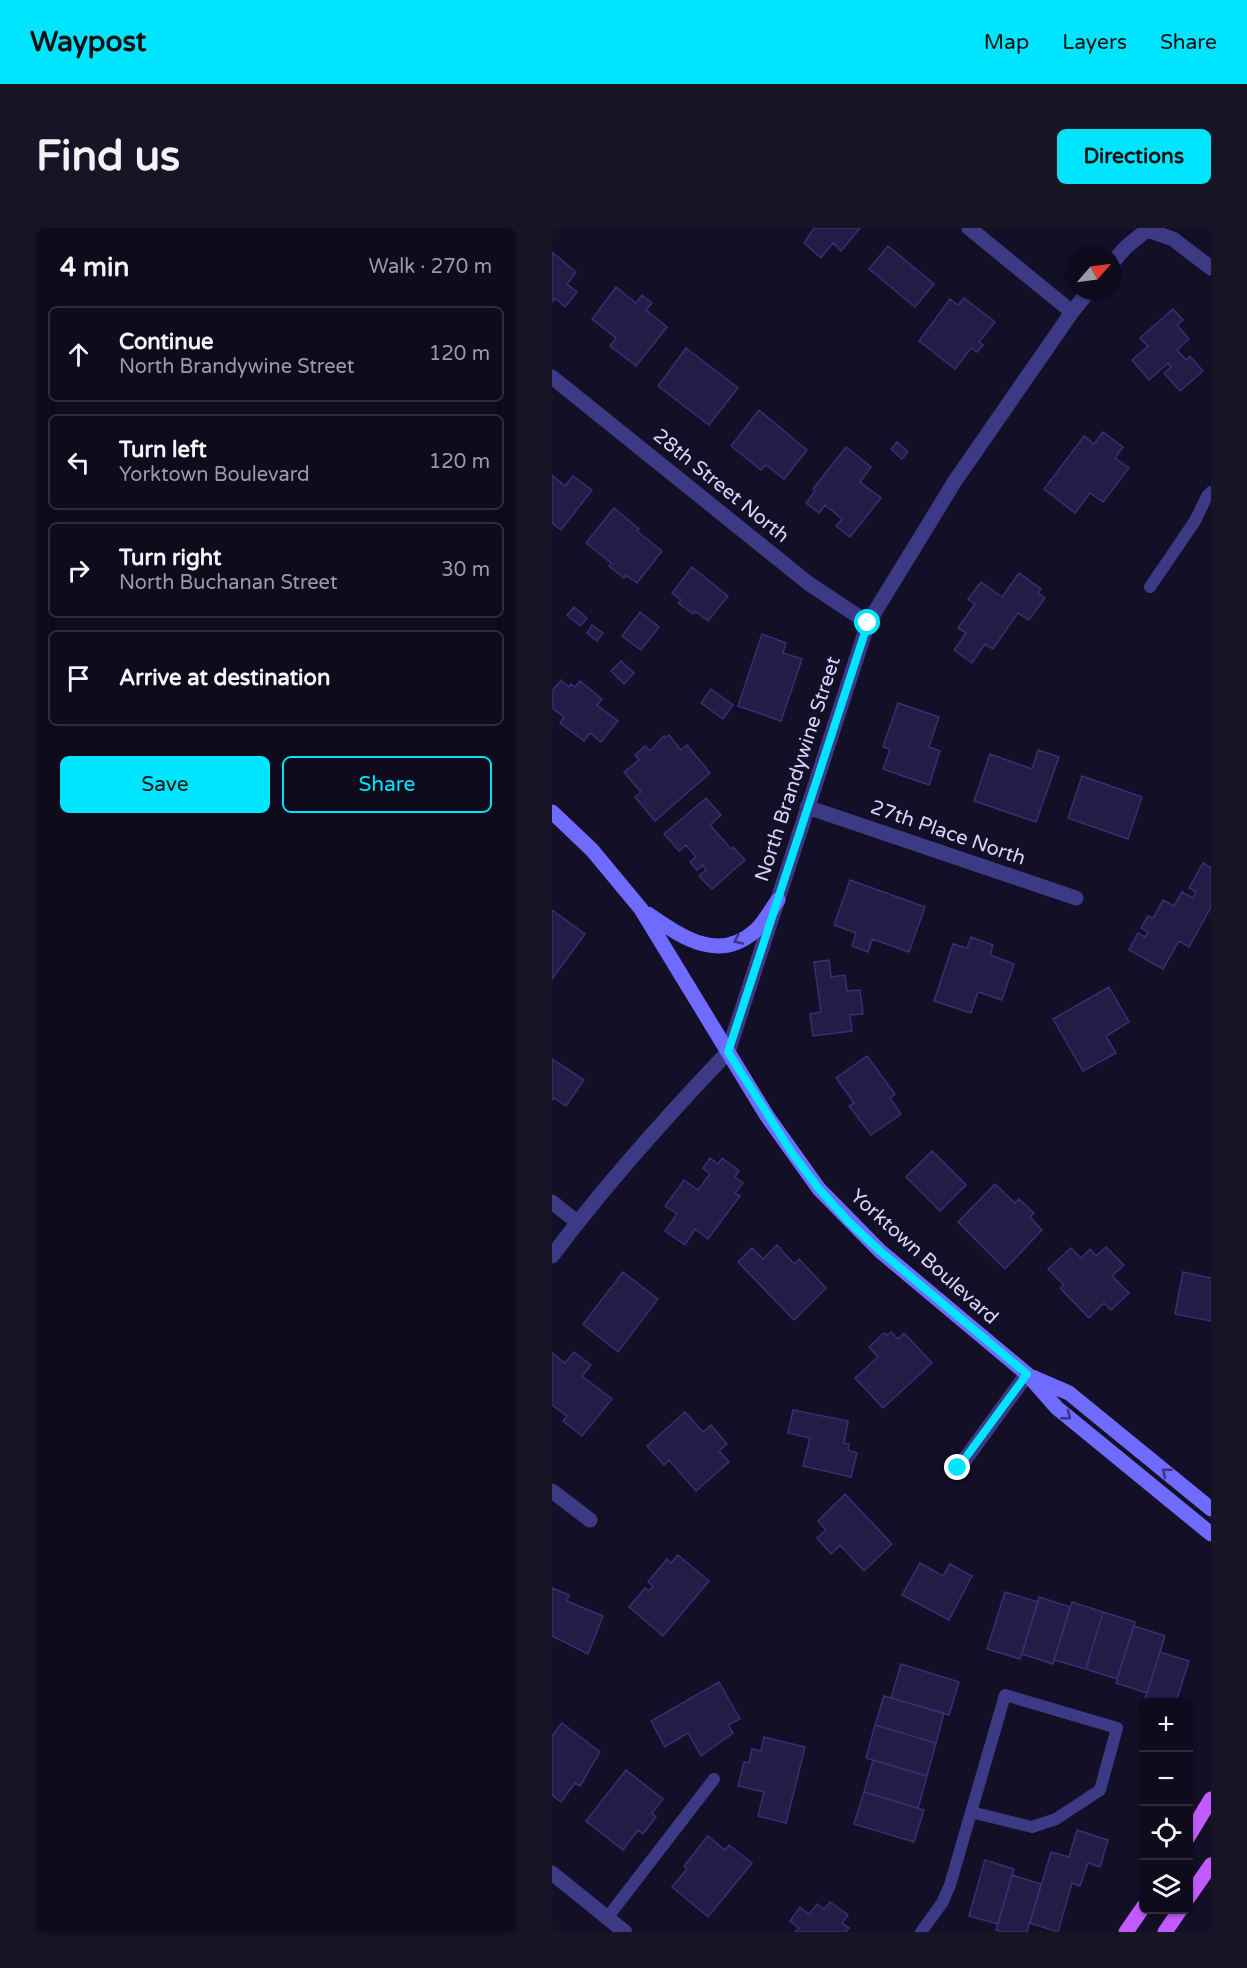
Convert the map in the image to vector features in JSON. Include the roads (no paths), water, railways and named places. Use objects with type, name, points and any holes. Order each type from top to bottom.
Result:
[{"type":"main road","points":[[1193,1829],[1211,1798]]},
{"type":"main road","points":[[1193,1891],[1211,1865]]},
{"type":"main road","points":[[1126,1932],[1139,1912]]},
{"type":"main road","points":[[1165,1932],[1177,1914]]},
{"type":"street","points":[[969,228],[1072,312]]},
{"type":"street","points":[[1121,252],[1147,230],[1173,239],[1211,268]]},
{"type":"street","name":"North Brandywine Street","points":[[552,1256],[577,1222],[728,1052],[868,623],[955,481],[1082,300]]},
{"type":"street","name":"28th Street North","points":[[552,377],[808,583],[868,623]]},
{"type":"street","name":"27th Place North","points":[[807,807],[1076,898]]},
{"type":"street","name":"Yorktown Boulevard","points":[[552,812],[592,850],[641,909],[792,1153],[819,1189],[849,1222],[880,1251],[1027,1374],[1057,1408],[1211,1534]]},
{"type":"street","points":[[641,909],[685,938],[717,947],[736,943],[757,930],[778,900]]},
{"type":"street","points":[[552,1202],[577,1222]]},
{"type":"street","points":[[958,1468],[1027,1374]]},
{"type":"street","name":"Yorktown Boulevard","points":[[1027,1374],[1069,1393],[1211,1509]]},
{"type":"street","points":[[552,1491],[590,1521]]},
{"type":"street","points":[[552,1873],[623,1931]]},
{"type":"lane","points":[[1150,587],[1195,521],[1211,492]]},
{"type":"lane","points":[[921,1932],[942,1904],[1005,1695],[1117,1728],[1100,1790],[1056,1819],[1032,1827],[971,1812]]},
{"type":"lane","points":[[607,1918],[714,1779]]}]
